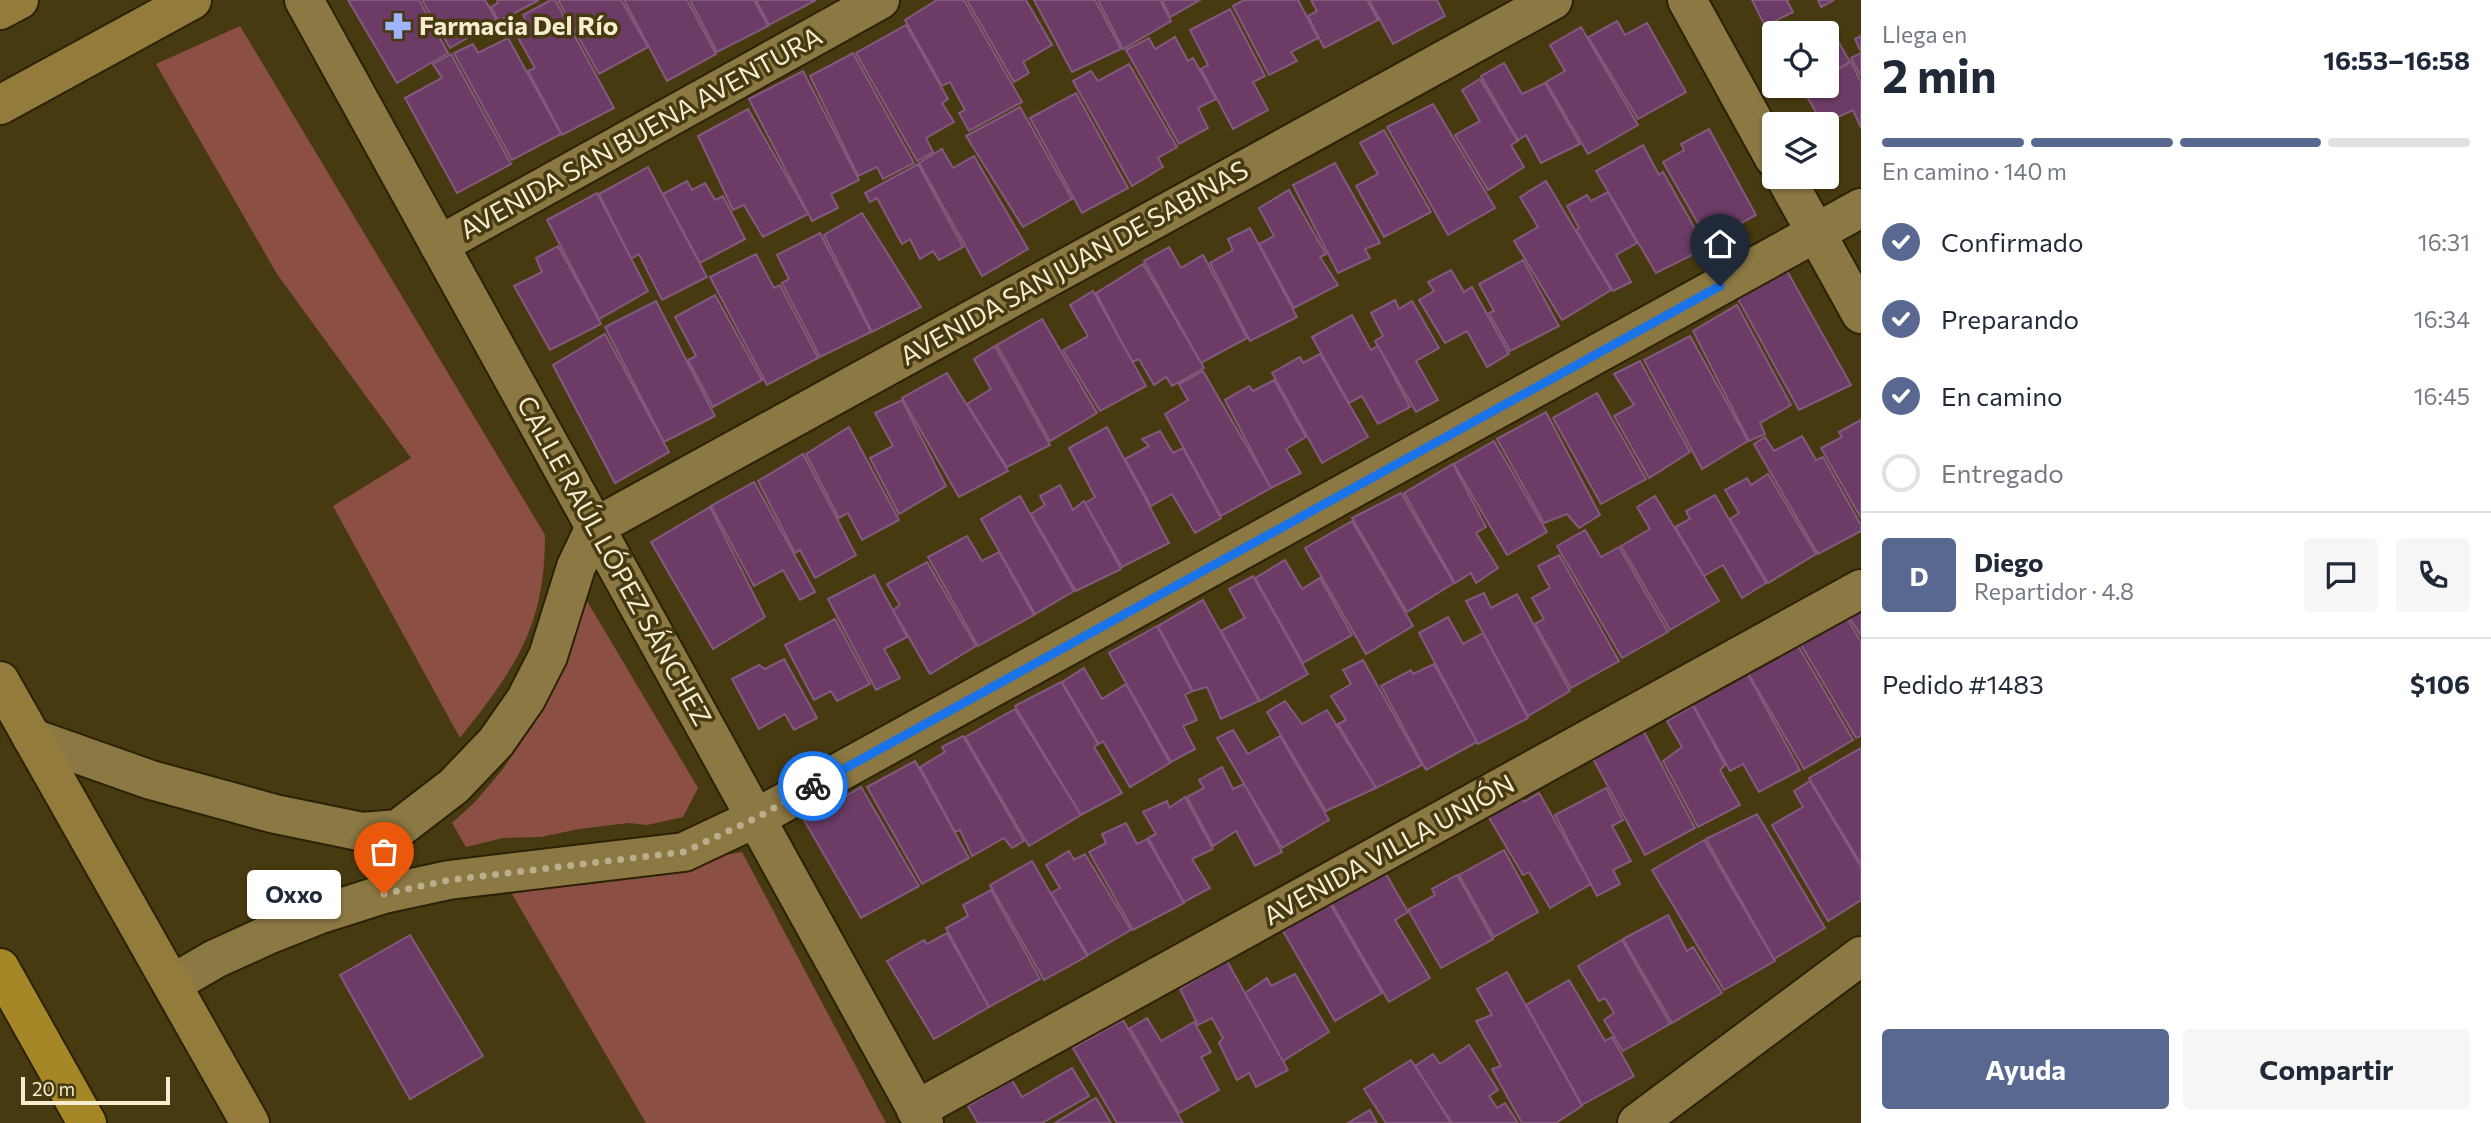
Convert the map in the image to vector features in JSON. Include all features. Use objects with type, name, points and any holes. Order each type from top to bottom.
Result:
[{"type":"highway","points":[[0,968],[87,1123]]},
{"type":"main road","points":[[0,10],[19,0]]},
{"type":"main road","points":[[0,105],[192,0]]},
{"type":"main road","points":[[0,681],[250,1123]]},
{"type":"street","name":"CALLE RAÚL LÓPEZ SÁNCHEZ","points":[[304,0],[920,1116]]},
{"type":"street","name":"AVENIDA SAN BUENA AVENTURA","points":[[439,245],[880,0]]},
{"type":"street","name":"AVENIDA SAN JUAN DE SABINAS","points":[[595,527],[1553,0]]},
{"type":"street","points":[[1687,0],[1762,136]]},
{"type":"street","points":[[1792,189],[1861,314]]},
{"type":"street","points":[[172,984],[215,959],[270,934],[384,894],[449,880],[684,852],[756,818],[1861,208]]},
{"type":"street","points":[[32,738],[151,780],[275,814],[363,832],[398,829],[454,786],[496,742],[526,699],[548,656],[576,567],[595,527]]},
{"type":"street","name":"AVENIDA VILLA UNIÓN","points":[[920,1116],[1861,589]]},
{"type":"street","points":[[1637,1123],[1861,956]]},
{"type":"shaded area","points":[[240,26],[545,535],[544,568],[533,622],[511,668],[460,738],[333,506],[411,458],[277,274],[156,64]]},
{"type":"shaded area","points":[[587,601],[698,788],[683,817],[647,825],[628,823],[541,837],[503,838],[466,847],[452,823],[475,802],[503,769],[544,707],[576,619]]},
{"type":"shaded area","points":[[742,852],[886,1123],[646,1123],[512,894]]},
{"type":"building","name":"Farmacia Del Río","points":[[348,0],[419,0],[448,53],[397,83]]},
{"type":"building","points":[[422,0],[485,0],[497,21],[450,48]]},
{"type":"building","points":[[497,0],[539,0],[499,21],[491,7],[498,3]]},
{"type":"building","points":[[555,0],[614,108],[562,135],[528,71],[535,68],[516,34],[529,26],[523,15]]},
{"type":"building","points":[[558,0],[621,0],[648,47],[599,74]]},
{"type":"building","points":[[624,0],[687,0],[716,54],[667,81]]},
{"type":"building","points":[[690,0],[754,0],[768,26],[717,52]]},
{"type":"building","points":[[756,0],[816,0],[769,25]]},
{"type":"building","points":[[937,0],[964,0],[1022,102],[969,131],[959,113],[965,110],[950,82],[942,86],[905,20]]},
{"type":"building","points":[[967,0],[1026,0],[1052,45],[1023,62],[1029,73],[1014,82]]},
{"type":"building","points":[[1034,0],[1095,0],[1121,49],[1072,72]]},
{"type":"building","points":[[1098,0],[1160,0],[1171,21],[1123,49]]},
{"type":"building","points":[[1162,0],[1200,0],[1170,17]]},
{"type":"building","points":[[1244,0],[1298,0],[1318,38],[1291,52],[1297,61],[1269,75],[1233,6]]},
{"type":"building","points":[[1311,0],[1367,0],[1378,20],[1324,48],[1308,16],[1317,11]]},
{"type":"building","points":[[1369,0],[1437,0],[1445,16],[1393,44]]},
{"type":"building","points":[[1752,0],[1789,0],[1787,1],[1793,12],[1775,21],[1762,21]]},
{"type":"building","points":[[1818,0],[1834,0],[1821,7]]},
{"type":"building","points":[[1230,9],[1265,76],[1253,82],[1268,110],[1233,129],[1201,69],[1208,65],[1190,30]]},
{"type":"building","points":[[1617,21],[1625,35],[1647,23],[1686,92],[1638,119],[1588,37]]},
{"type":"building","points":[[906,25],[948,99],[942,103],[954,122],[926,138],[933,152],[917,161],[856,53]]},
{"type":"building","points":[[1581,27],[1638,125],[1588,154],[1546,82],[1565,71],[1550,45]]},
{"type":"building","points":[[1861,36],[1861,52],[1855,39]]},
{"type":"building","points":[[1175,37],[1188,61],[1193,58],[1216,99],[1198,108],[1208,128],[1179,144],[1126,50],[1149,38],[1155,49]]},
{"type":"building","points":[[508,38],[561,134],[512,160],[454,53],[473,44],[478,53]]},
{"type":"building","points":[[1839,43],[1850,62],[1839,68]]},
{"type":"building","points":[[853,53],[914,163],[883,179],[877,167],[858,176],[810,76]]},
{"type":"building","points":[[1861,53],[1861,76],[1851,58]]},
{"type":"building","points":[[451,54],[511,164],[457,193],[405,98],[442,78],[433,64]]},
{"type":"building","points":[[1851,62],[1861,82],[1861,128],[1853,110],[1839,117],[1839,112],[1816,112],[1808,98],[1839,98],[1839,69]]},
{"type":"building","points":[[1504,63],[1522,94],[1545,83],[1580,144],[1541,163],[1526,135],[1518,140],[1481,76]]},
{"type":"building","points":[[1129,64],[1177,147],[1158,158],[1163,167],[1132,186],[1073,81],[1091,71],[1098,81]]},
{"type":"building","points":[[803,71],[859,180],[831,194],[838,208],[812,221],[749,99]]},
{"type":"building","points":[[1480,79],[1518,141],[1511,145],[1524,167],[1488,190],[1455,135],[1480,121],[1462,90]]},
{"type":"building","points":[[1076,93],[1128,188],[1082,213],[1030,118]]},
{"type":"building","points":[[1433,104],[1495,208],[1448,235],[1387,127]]},
{"type":"building","points":[[1020,107],[1072,199],[1023,227],[966,136]]},
{"type":"building","points":[[748,109],[808,214],[763,237],[744,205],[733,210],[698,136]]},
{"type":"building","points":[[1709,129],[1756,215],[1708,241],[1663,162],[1684,150],[1681,144]]},
{"type":"building","points":[[1384,130],[1431,212],[1384,237],[1356,186],[1378,174],[1360,143]]},
{"type":"building","points":[[1643,145],[1659,175],[1663,172],[1706,248],[1656,273],[1596,171]]},
{"type":"building","points":[[942,149],[953,168],[974,156],[1028,249],[982,276],[919,163]]},
{"type":"building","points":[[1335,163],[1380,243],[1365,249],[1370,258],[1338,273],[1293,185]]},
{"type":"building","points":[[918,164],[963,247],[939,260],[933,251],[920,259],[910,239],[902,244],[877,198],[870,202],[865,193]]},
{"type":"building","points":[[648,167],[707,277],[662,300],[639,254],[631,259],[599,194]]},
{"type":"building","points":[[687,181],[692,190],[705,183],[715,200],[723,196],[745,239],[700,263],[663,194]]},
{"type":"building","points":[[1546,181],[1611,290],[1562,320],[1514,241],[1538,227],[1520,197]]},
{"type":"building","points":[[1289,190],[1326,254],[1320,257],[1338,285],[1294,308],[1259,244],[1274,236],[1259,208]]},
{"type":"building","points":[[1608,192],[1637,243],[1616,255],[1631,282],[1613,291],[1576,230],[1579,228],[1567,206],[1587,195],[1591,201]]},
{"type":"building","points":[[597,193],[648,291],[599,319],[547,220]]},
{"type":"building","points":[[862,213],[921,307],[872,332],[824,235]]},
{"type":"building","points":[[1250,228],[1297,317],[1250,341],[1210,263],[1233,250],[1228,239]]},
{"type":"building","points":[[820,233],[871,332],[820,357],[782,283],[789,279],[777,255]]},
{"type":"building","points":[[558,246],[601,324],[550,350],[514,286],[542,272],[536,258]]},
{"type":"building","points":[[1169,247],[1181,268],[1203,255],[1247,338],[1201,363],[1144,261]]},
{"type":"building","points":[[756,254],[774,288],[780,285],[818,358],[767,385],[710,277]]},
{"type":"building","points":[[1523,260],[1559,326],[1510,351],[1489,313],[1494,311],[1479,284]]},
{"type":"building","points":[[1143,264],[1204,368],[1172,386],[1166,377],[1154,385],[1139,359],[1132,362],[1096,293]]},
{"type":"building","points":[[1451,270],[1464,292],[1472,287],[1509,354],[1487,367],[1467,331],[1445,343],[1419,300],[1434,291],[1428,282]]},
{"type":"building","points":[[1787,271],[1851,385],[1799,410],[1738,299]]},
{"type":"building","points":[[1093,291],[1146,386],[1100,411],[1063,350],[1088,336],[1070,305]]},
{"type":"building","points":[[715,295],[762,380],[713,407],[688,360],[696,356],[675,317]]},
{"type":"building","points":[[1395,300],[1399,309],[1412,301],[1439,348],[1416,361],[1438,400],[1416,412],[1375,341],[1383,336],[1371,313]]},
{"type":"building","points":[[656,301],[715,416],[664,442],[605,327]]},
{"type":"building","points":[[1737,305],[1791,405],[1760,423],[1765,434],[1749,441],[1693,331]]},
{"type":"building","points":[[1352,315],[1371,350],[1378,346],[1410,407],[1378,424],[1362,396],[1349,403],[1312,337]]},
{"type":"building","points":[[1042,319],[1097,413],[1050,441],[997,345]]},
{"type":"building","points":[[605,334],[669,452],[615,483],[553,365]]},
{"type":"building","points":[[1690,336],[1748,441],[1702,469],[1644,360]]},
{"type":"building","points":[[995,346],[1050,445],[1007,467],[967,404],[991,389],[974,359]]},
{"type":"building","points":[[1320,354],[1368,437],[1322,463],[1272,373],[1300,357],[1303,363]]},
{"type":"building","points":[[1640,361],[1690,452],[1649,478],[1614,416],[1634,405],[1614,374]]},
{"type":"building","points":[[1203,371],[1271,488],[1221,516],[1165,414],[1188,400],[1179,384]]},
{"type":"building","points":[[947,373],[1008,471],[959,497],[902,398]]},
{"type":"building","points":[[1274,380],[1306,437],[1286,449],[1301,473],[1271,488],[1225,400],[1249,386],[1253,391]]},
{"type":"building","points":[[1597,393],[1646,479],[1601,504],[1553,418]]},
{"type":"building","points":[[902,400],[946,486],[899,514],[870,458],[893,446],[875,413]]},
{"type":"building","points":[[1546,412],[1600,515],[1579,528],[1567,514],[1544,523],[1497,439]]},
{"type":"building","points":[[1861,420],[1861,518],[1821,448],[1842,437],[1839,432]]},
{"type":"building","points":[[849,427],[899,520],[862,540],[848,513],[839,518],[806,454]]},
{"type":"building","points":[[1107,427],[1169,543],[1122,567],[1085,503],[1095,497],[1069,448]]},
{"type":"building","points":[[1160,431],[1173,453],[1183,448],[1221,518],[1195,533],[1172,494],[1151,506],[1125,459],[1149,446],[1142,439]]},
{"type":"building","points":[[1802,436],[1816,460],[1823,457],[1861,525],[1861,531],[1818,554],[1754,444],[1765,437],[1774,451]]},
{"type":"building","points":[[1494,441],[1547,532],[1507,555],[1454,464]]},
{"type":"building","points":[[803,454],[856,555],[815,578],[800,550],[795,553],[758,481]]},
{"type":"building","points":[[1453,464],[1486,527],[1476,533],[1498,568],[1476,583],[1471,573],[1455,583],[1404,493]]},
{"type":"building","points":[[1768,474],[1816,554],[1768,583],[1730,519],[1739,513],[1725,490],[1747,478],[1751,485]]},
{"type":"building","points":[[754,482],[815,592],[800,600],[783,570],[754,586],[711,506]]},
{"type":"building","points":[[1060,485],[1073,510],[1084,501],[1121,569],[1076,591],[1031,514],[1045,505],[1040,496]]},
{"type":"building","points":[[1401,493],[1454,583],[1407,612],[1352,518]]},
{"type":"building","points":[[1715,495],[1766,583],[1742,598],[1723,565],[1704,576],[1675,527],[1690,519],[1686,511]]},
{"type":"building","points":[[1020,496],[1074,591],[1035,614],[981,519]]},
{"type":"building","points":[[1655,496],[1719,601],[1670,630],[1621,546],[1650,529],[1637,507]]},
{"type":"building","points":[[710,507],[765,617],[713,649],[651,542]]},
{"type":"building","points":[[1352,521],[1413,626],[1366,654],[1305,548]]},
{"type":"building","points":[[1585,530],[1601,557],[1619,547],[1668,632],[1622,658],[1557,546]]},
{"type":"building","points":[[967,536],[982,561],[999,552],[1034,615],[978,646],[928,557]]},
{"type":"building","points":[[1559,555],[1619,661],[1571,688],[1535,624],[1544,619],[1532,598],[1550,588],[1538,566]]},
{"type":"building","points":[[1285,560],[1302,589],[1320,578],[1352,635],[1303,663],[1255,578]]},
{"type":"building","points":[[927,562],[976,646],[930,674],[893,610],[900,605],[887,584]]},
{"type":"building","points":[[874,575],[907,637],[884,649],[900,678],[876,690],[828,599]]},
{"type":"building","points":[[1253,576],[1308,674],[1260,701],[1221,631],[1245,618],[1229,589]]},
{"type":"building","points":[[1484,593],[1491,608],[1517,594],[1570,691],[1528,716],[1466,601]]},
{"type":"building","points":[[1203,600],[1259,701],[1221,719],[1207,687],[1193,691],[1158,626]]},
{"type":"building","points":[[1861,607],[1861,636],[1848,615]]},
{"type":"building","points":[[1846,616],[1861,642],[1861,736],[1856,738],[1800,643]]},
{"type":"building","points":[[1448,617],[1463,644],[1483,633],[1528,718],[1478,744],[1419,633]]},
{"type":"building","points":[[835,619],[870,684],[837,701],[831,691],[814,700],[785,645]]},
{"type":"building","points":[[1157,626],[1192,691],[1185,695],[1197,720],[1183,726],[1195,749],[1171,762],[1109,653]]},
{"type":"building","points":[[1797,644],[1853,740],[1804,769],[1748,673]]},
{"type":"building","points":[[784,659],[817,718],[794,730],[785,714],[759,729],[732,679],[759,665],[765,669]]},
{"type":"building","points":[[1363,660],[1422,765],[1376,788],[1338,724],[1346,720],[1331,696],[1351,684],[1343,670]]},
{"type":"building","points":[[1434,664],[1477,742],[1426,770],[1381,686],[1411,670],[1413,674]]},
{"type":"building","points":[[1084,668],[1102,699],[1126,684],[1170,763],[1130,787],[1103,741],[1099,744],[1062,682]]},
{"type":"building","points":[[1746,671],[1800,770],[1759,792],[1743,764],[1730,771],[1691,701]]},
{"type":"building","points":[[1061,682],[1098,744],[1094,747],[1122,793],[1081,815],[1015,706]]},
{"type":"building","points":[[1285,701],[1302,724],[1327,710],[1376,788],[1326,811],[1267,712]]},
{"type":"building","points":[[1693,706],[1725,765],[1720,770],[1740,805],[1698,827],[1663,761],[1682,747],[1667,721]]},
{"type":"building","points":[[1015,709],[1081,815],[1029,846],[965,737]]},
{"type":"building","points":[[1233,730],[1248,754],[1280,736],[1329,820],[1282,848],[1217,738]]},
{"type":"building","points":[[1643,730],[1695,828],[1645,855],[1592,757]]},
{"type":"building","points":[[963,736],[1024,841],[1012,848],[1004,838],[972,856],[960,830],[955,832],[920,767],[945,752],[942,747]]},
{"type":"building","points":[[1861,748],[1861,864],[1809,778]]},
{"type":"building","points":[[915,761],[969,858],[922,884],[867,787]]},
{"type":"building","points":[[1222,767],[1233,789],[1244,784],[1282,852],[1255,866],[1236,831],[1213,846],[1187,797],[1204,788],[1199,780]]},
{"type":"building","points":[[1810,781],[1861,867],[1861,900],[1828,921],[1772,825],[1803,807],[1794,791]]},
{"type":"building","points":[[861,787],[919,886],[861,918],[804,820]]},
{"type":"building","points":[[1606,788],[1623,820],[1612,826],[1631,861],[1613,870],[1620,884],[1597,896],[1555,815]]},
{"type":"building","points":[[1539,793],[1591,884],[1550,908],[1529,872],[1523,875],[1488,816],[1521,797],[1524,802]]},
{"type":"building","points":[[1185,797],[1213,849],[1192,859],[1210,888],[1184,902],[1148,838],[1156,834],[1143,812],[1167,801],[1169,808]]},
{"type":"building","points":[[1757,814],[1825,928],[1774,959],[1706,839]]},
{"type":"building","points":[[1126,823],[1137,844],[1147,839],[1184,903],[1133,930],[1089,852],[1106,843],[1102,834]]},
{"type":"building","points":[[1704,840],[1775,961],[1724,990],[1652,870]]},
{"type":"building","points":[[1504,850],[1538,912],[1494,937],[1459,875]]},
{"type":"building","points":[[1069,851],[1074,860],[1085,854],[1131,930],[1088,955],[1051,893],[1060,888],[1046,865]]},
{"type":"building","points":[[1032,861],[1087,956],[1044,980],[990,885]]},
{"type":"building","points":[[1379,862],[1408,912],[1395,920],[1430,978],[1389,1002],[1326,894]]},
{"type":"building","points":[[1457,875],[1493,939],[1441,968],[1408,910],[1435,895],[1432,889]]},
{"type":"building","points":[[991,890],[1040,979],[989,1007],[946,928],[968,916],[963,905]]},
{"type":"building","points":[[1326,897],[1382,993],[1335,1021],[1279,924]]},
{"type":"building","points":[[1668,915],[1687,951],[1693,947],[1722,993],[1672,1023],[1623,939]]},
{"type":"building","points":[[947,933],[989,1007],[934,1039],[887,961],[924,940],[927,944]]},
{"type":"building","points":[[410,935],[483,1056],[410,1099],[340,975]]},
{"type":"building","points":[[1622,940],[1670,1024],[1623,1051],[1604,1020],[1614,1013],[1605,998],[1599,1001],[1578,966]]},
{"type":"building","points":[[1227,961],[1288,1070],[1256,1087],[1249,1073],[1237,1080],[1219,1043],[1223,1038],[1212,1018],[1198,1025],[1180,989]]},
{"type":"building","points":[[1507,972],[1582,1106],[1556,1123],[1522,1123],[1492,1069],[1501,1066],[1476,1021],[1492,1015],[1477,989]]},
{"type":"building","points":[[1295,974],[1329,1032],[1283,1061],[1245,993],[1267,978],[1271,986]]},
{"type":"building","points":[[1569,980],[1605,1041],[1612,1037],[1634,1076],[1582,1105],[1526,1005]]},
{"type":"building","points":[[1147,1018],[1161,1041],[1194,1022],[1211,1052],[1201,1057],[1219,1090],[1179,1113],[1130,1028]]},
{"type":"building","points":[[1123,1020],[1183,1123],[1117,1123],[1073,1048]]},
{"type":"building","points":[[1469,1045],[1498,1090],[1489,1096],[1497,1108],[1505,1103],[1518,1123],[1452,1123],[1415,1066],[1433,1054],[1440,1064]]},
{"type":"building","points":[[1411,1060],[1451,1123],[1386,1123],[1364,1089]]},
{"type":"building","points":[[1072,1068],[1089,1096],[1042,1123],[978,1123],[968,1106],[1012,1080],[1022,1097]]},
{"type":"building","points":[[1096,1098],[1111,1123],[1055,1123]]},
{"type":"building","points":[[1370,1110],[1377,1123],[1348,1123]]},
{"type":"way so far","points":[[384,894],[449,880],[684,852],[756,818],[813,786]]},
{"type":"place","name":"Farmacia Del Río","points":[[398,26]]},
{"type":"place","name":"Oxxo","points":[[384,894]]},
{"type":"route","points":[[813,786],[1720,286]]}]
